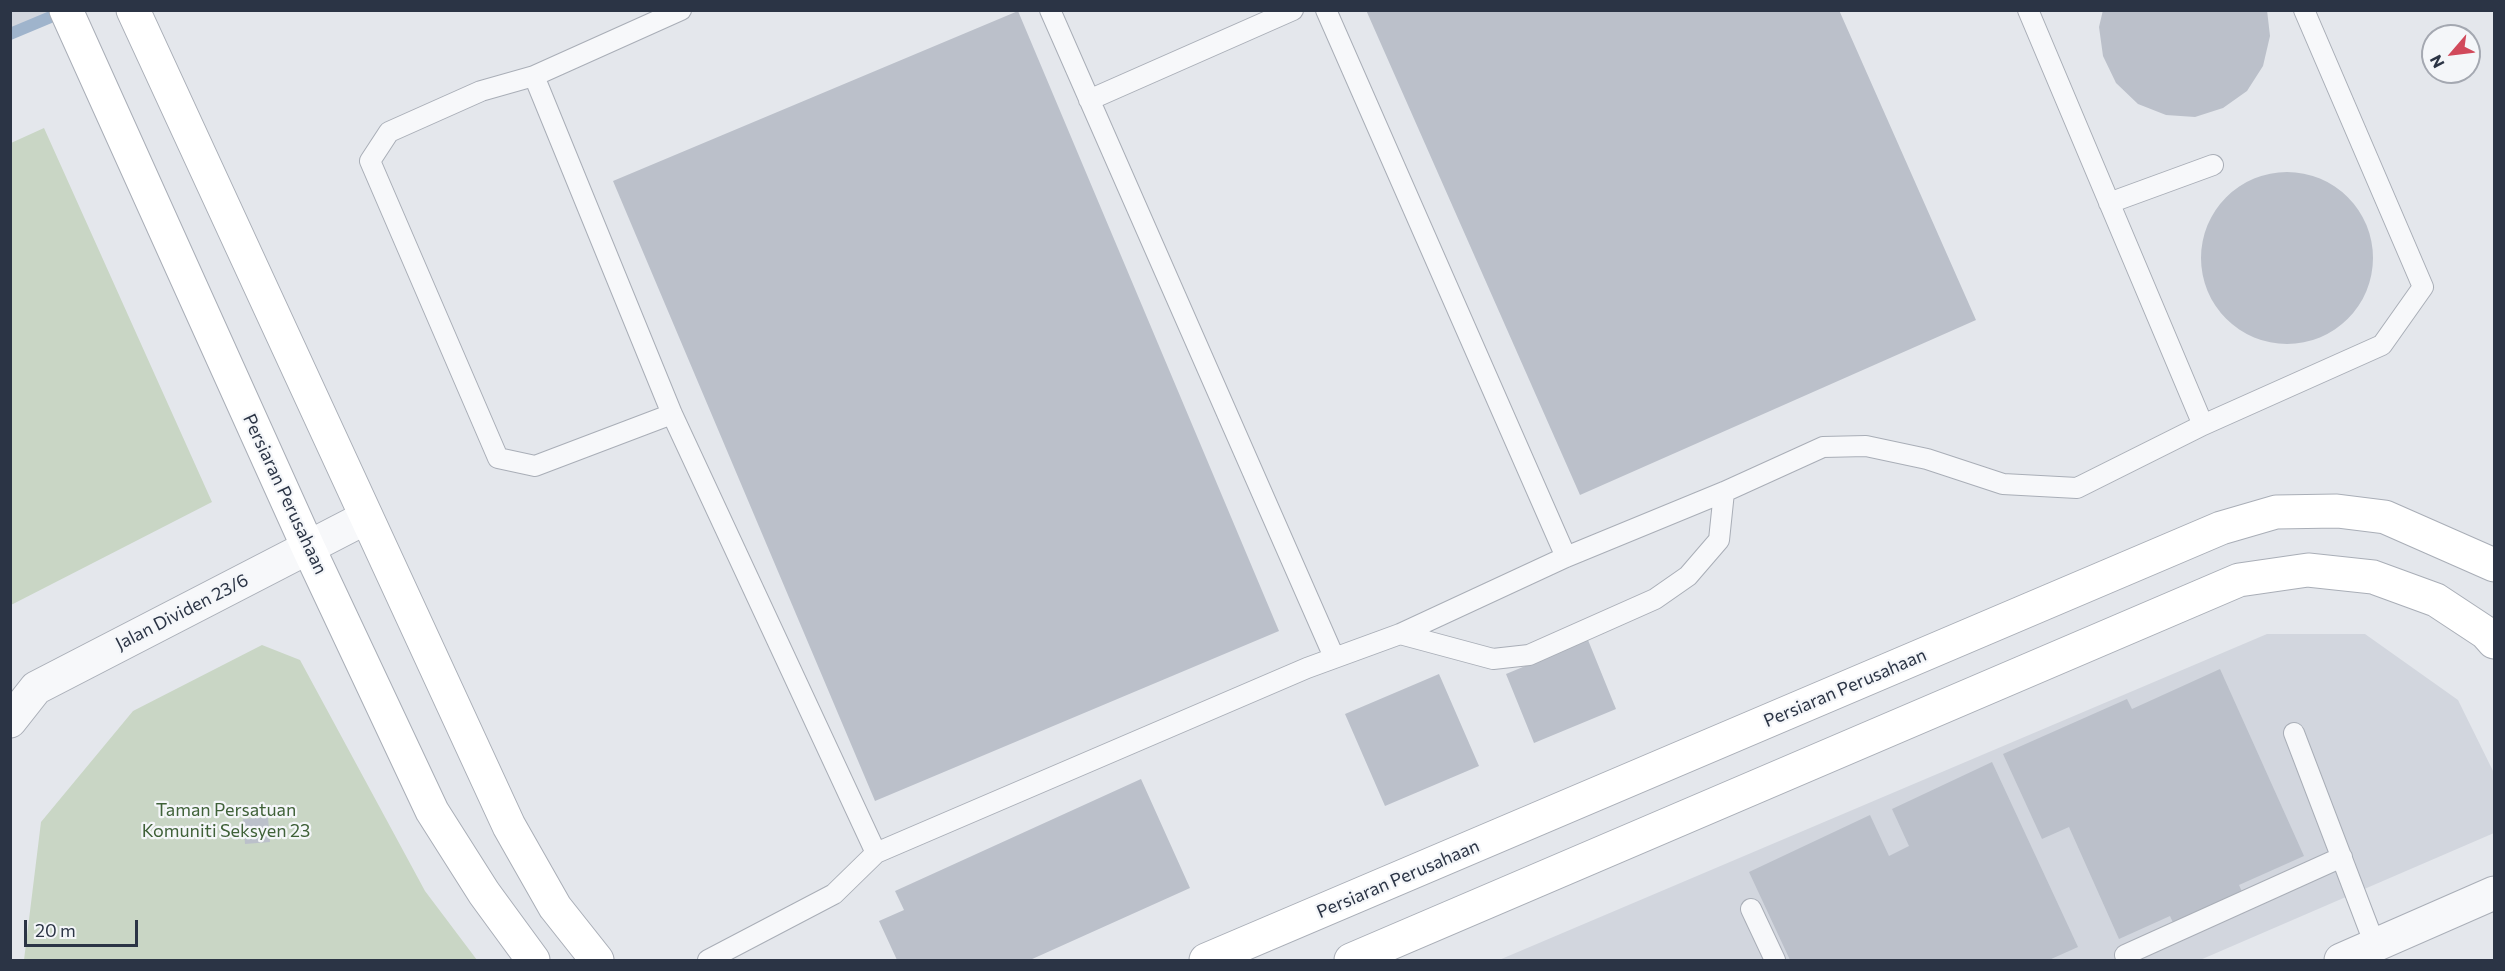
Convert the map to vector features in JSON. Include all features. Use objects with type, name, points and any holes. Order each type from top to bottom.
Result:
[{"type":"main road","name":"Persiaran Perusahaan","points":[[66,10],[308,547],[432,811],[484,893],[533,960]]},
{"type":"main road","points":[[137,18],[365,518],[509,826],[555,907],[597,960]]},
{"type":"main road","name":"Persiaran Perusahaan","points":[[1206,960],[2221,528],[2276,512],[2337,511],[2385,517],[2494,565]]},
{"type":"main road","points":[[1351,960],[2239,580],[2308,570],[2373,577],[2436,600],[2487,633],[2494,642]]},
{"type":"street","name":"Jalan Dividen 23/6","points":[[10,721],[36,688],[365,518]]},
{"type":"street","points":[[2341,960],[2494,893]]},
{"type":"lane","points":[[672,414],[535,466],[498,458],[370,161],[389,132],[481,91],[534,76],[681,10]]},
{"type":"lane","points":[[1050,10],[1334,657]]},
{"type":"lane","points":[[1089,100],[1293,10]]},
{"type":"lane","points":[[1326,10],[1566,557]]},
{"type":"lane","points":[[2028,10],[2203,425]]},
{"type":"lane","points":[[708,960],[834,894],[876,853],[1334,657],[1400,634],[1566,557],[1724,492],[1823,447],[1866,446],[1927,459],[2003,484],[2077,488],[2203,425],[2382,345],[2423,287],[2304,10]]},
{"type":"lane","points":[[534,76],[672,414],[876,853]]},
{"type":"lane","points":[[2109,204],[2213,165]]},
{"type":"lane","points":[[1400,634],[1493,659],[1529,655],[1655,599],[1688,576],[1719,540],[1724,492]]},
{"type":"lane","points":[[2294,733],[2375,945]]},
{"type":"lane","points":[[2127,960],[2125,955],[2342,856]]},
{"type":"lane","points":[[1751,909],[1775,960]]},
{"type":"shaded area","points":[[11,11],[66,11],[11,34]]},
{"type":"shaded area","points":[[2267,634],[2365,634],[2458,700],[2494,773],[2494,833],[2200,960],[1499,960]]},
{"type":"green space","points":[[44,128],[212,502],[11,605],[11,143]]},
{"type":"green space","name":"Taman Persatuan Komuniti Seksyen 23","points":[[262,645],[300,660],[425,891],[477,960],[24,960],[41,822],[133,711]]},
{"type":"building","points":[[1366,10],[1839,10],[1976,320],[1580,495]]},
{"type":"building","points":[[2103,10],[2267,10],[2270,36],[2263,66],[2247,91],[2223,108],[2195,117],[2166,115],[2138,104],[2116,83],[2103,56],[2099,27]]},
{"type":"building","points":[[1018,11],[1279,631],[875,801],[613,181]]},
{"type":"building","points":[[2287,172],[2304,173],[2320,178],[2335,186],[2348,197],[2359,210],[2367,225],[2372,241],[2372,275],[2367,291],[2359,306],[2348,319],[2335,330],[2320,338],[2304,343],[2287,344],[2270,343],[2254,338],[2239,330],[2226,319],[2215,306],[2207,291],[2202,275],[2201,258],[2202,241],[2207,225],[2215,210],[2226,197],[2239,186],[2254,178],[2270,173]]},
{"type":"building","points":[[1588,640],[1616,709],[1534,743],[1506,674]]},
{"type":"building","points":[[2220,669],[2304,856],[2239,885],[2244,896],[2175,927],[2170,916],[2119,939],[2069,827],[2042,839],[2003,754],[2127,699],[2132,709]]},
{"type":"building","points":[[1439,674],[1479,766],[1385,806],[1345,714]]},
{"type":"building","points":[[1992,762],[2078,947],[2049,960],[1790,960],[1749,872],[1870,815],[1889,856],[1909,846],[1892,809]]},
{"type":"building","points":[[1141,779],[1190,888],[1030,960],[897,960],[879,921],[904,910],[895,891]]},
{"type":"building","points":[[268,817],[270,842],[245,844],[243,819]]},
{"type":"waterway","points":[[10,34],[65,11]]}]
